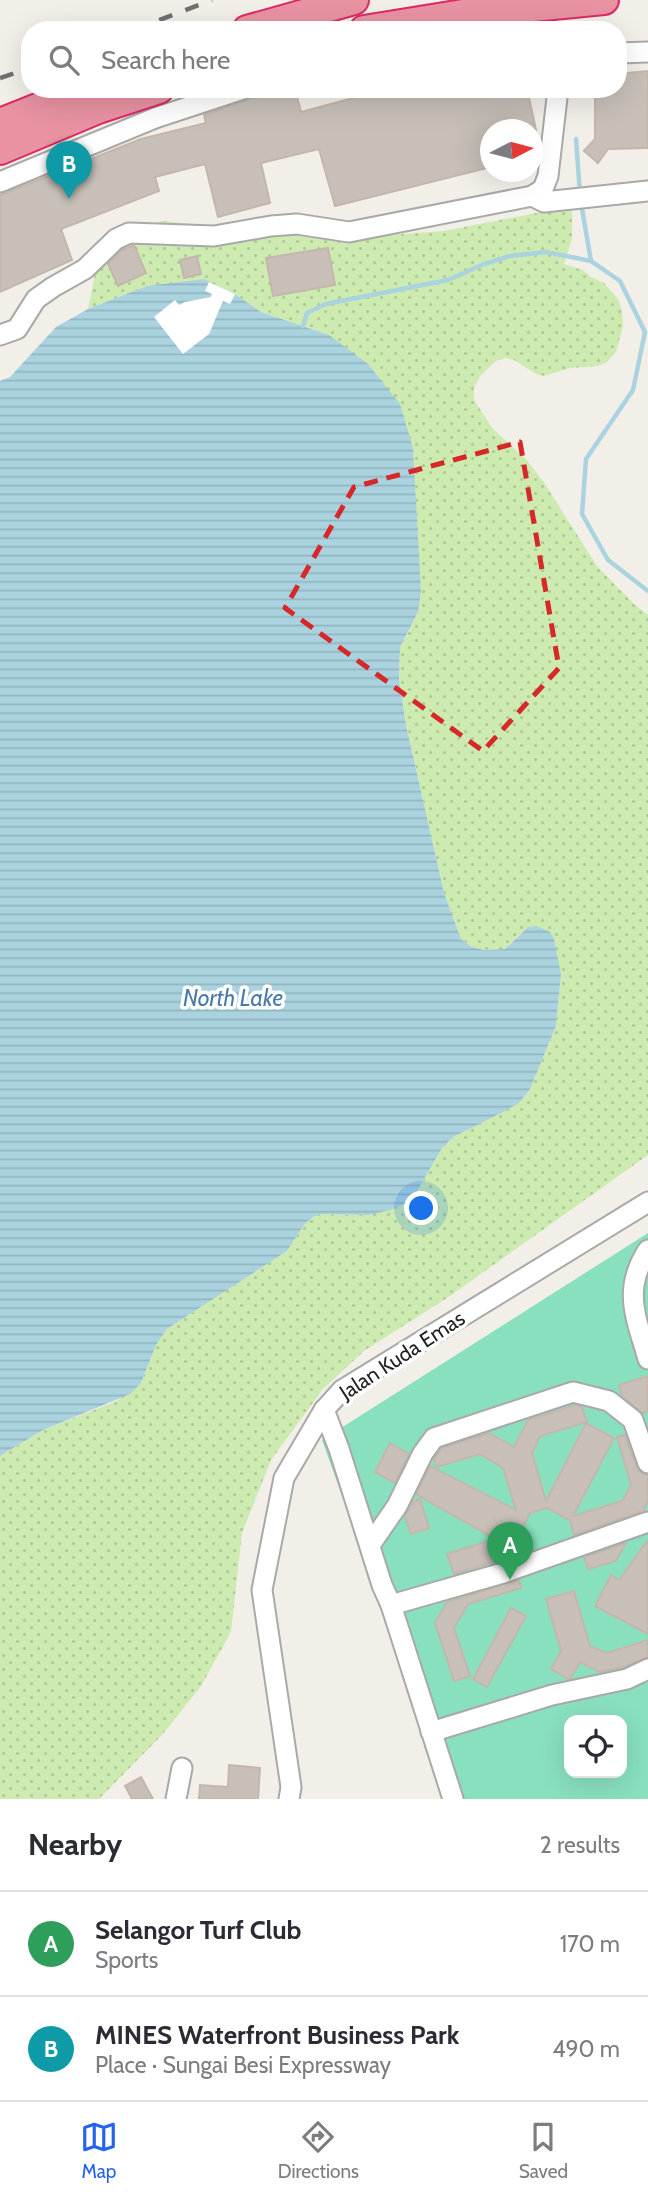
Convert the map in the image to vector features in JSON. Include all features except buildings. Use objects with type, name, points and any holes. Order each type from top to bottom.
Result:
[{"type":"highway","points":[[279,21],[354,0]]},
{"type":"highway","points":[[420,21],[604,0]]},
{"type":"highway","points":[[0,123],[62,98]]},
{"type":"highway","points":[[0,150],[132,98]]},
{"type":"street","points":[[627,53],[648,52]]},
{"type":"street","points":[[0,182],[155,118],[216,98]]},
{"type":"street","points":[[0,335],[17,329],[36,299],[85,269],[116,239],[130,233],[214,236],[297,224],[349,232],[532,196],[543,189],[548,176],[557,98]]},
{"type":"street","points":[[532,196],[544,202],[648,191]]},
{"type":"street","name":"Jalan Kuda Emas","points":[[289,1799],[291,1787],[262,1590],[284,1478],[324,1410],[342,1390],[648,1202]]},
{"type":"street","points":[[648,1250],[635,1278],[633,1304],[648,1359]]},
{"type":"street","points":[[370,1545],[397,1506],[423,1453],[434,1438],[573,1392],[610,1401],[641,1423],[648,1463]]},
{"type":"street","points":[[324,1410],[391,1605],[453,1799]]},
{"type":"street","points":[[391,1605],[503,1573],[648,1522]]},
{"type":"street","points":[[431,1732],[552,1695],[627,1679],[648,1669]]},
{"type":"street","points":[[176,1799],[182,1768]]},
{"type":"highlighted area","points":[[520,442],[559,668],[483,751],[285,608],[354,487]]},
{"type":"green space","points":[[572,206],[572,239],[564,264],[583,270],[604,283],[618,299],[623,326],[616,352],[607,362],[598,366],[570,368],[544,376],[514,360],[505,358],[496,361],[480,376],[474,388],[474,400],[493,429],[526,459],[543,481],[597,566],[648,615],[648,1155],[447,1298],[364,1351],[323,1389],[271,1460],[242,1533],[231,1632],[201,1686],[163,1734],[99,1799],[0,1799],[0,1456],[43,1430],[117,1401],[141,1383],[156,1345],[167,1329],[287,1251],[304,1225],[313,1217],[320,1214],[369,1215],[406,1203],[416,1193],[442,1148],[453,1137],[519,1103],[530,1089],[556,1026],[561,974],[523,931],[505,949],[484,950],[472,947],[461,939],[444,893],[406,725],[399,679],[400,647],[418,612],[329,335],[261,312],[235,294],[147,286],[88,309],[98,259],[135,228],[162,221],[347,238],[444,231]]},
{"type":"green space","points":[[648,1233],[648,1799],[450,1799],[322,1440]]},
{"type":"water","name":"North Lake","points":[[204,279],[235,294],[261,312],[329,335],[368,364],[400,404],[413,448],[421,591],[418,612],[400,647],[399,679],[406,725],[444,893],[461,939],[472,947],[484,950],[505,949],[528,927],[536,926],[550,932],[561,974],[556,1026],[530,1089],[519,1103],[453,1137],[442,1148],[416,1193],[406,1203],[369,1215],[320,1214],[313,1217],[304,1225],[287,1251],[167,1329],[156,1345],[141,1383],[130,1394],[43,1430],[0,1456],[0,381],[10,377],[56,327],[88,309],[147,286]]},
{"type":"pier","points":[[209,282],[235,294],[230,304],[223,301],[209,334],[183,354],[154,317],[175,300],[179,305],[211,297],[212,294],[205,291]]},
{"type":"waterway","points":[[576,139],[580,194]]},
{"type":"waterway","points":[[581,203],[591,261]]},
{"type":"waterway","points":[[303,326],[307,313],[326,304],[448,280],[510,256],[546,252],[591,261],[620,281],[645,332],[633,390],[586,459],[582,514],[608,560],[648,591]]},
{"type":"railway","points":[[157,21],[212,0]]},
{"type":"railway","points":[[0,78],[21,71]]},
{"type":"place","name":"MINES Waterfront Business Park","points":[[69,199]]},
{"type":"place","name":"Selangor Turf Club","points":[[510,1580]]}]
